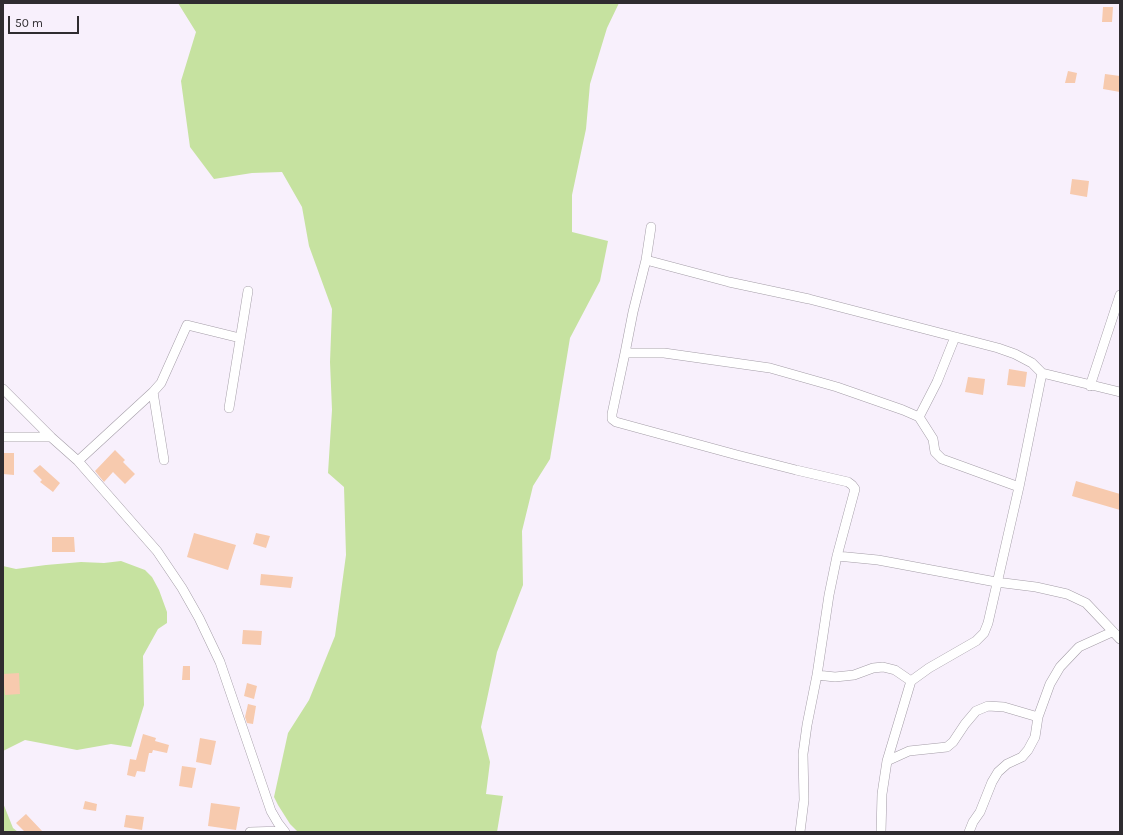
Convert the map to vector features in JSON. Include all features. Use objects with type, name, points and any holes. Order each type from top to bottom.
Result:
[{"type":"street","points":[[651,227],[646,260],[633,312],[612,419],[616,422],[737,455],[848,482],[855,489],[837,556],[829,595],[817,675],[807,724],[803,754],[804,800],[800,832]]},
{"type":"street","points":[[646,260],[729,282],[809,299],[998,348],[1015,354],[1032,363],[1042,373],[1090,386],[1120,392]]},
{"type":"street","points":[[229,408],[248,291]]},
{"type":"street","points":[[1090,386],[1120,295]]},
{"type":"street","points":[[78,461],[161,383],[187,325],[240,338]]},
{"type":"street","points":[[919,417],[937,382],[955,337]]},
{"type":"street","points":[[625,353],[664,353],[770,368],[837,387],[919,417],[933,439],[935,452],[942,459],[1019,487]]},
{"type":"street","points":[[881,832],[882,794],[888,761],[911,682],[929,668],[976,641],[984,633],[988,622],[1019,487],[1042,373]]},
{"type":"street","points":[[3,389],[51,437],[78,461],[157,551],[182,588],[199,618],[220,662],[271,811],[285,832]]},
{"type":"street","points":[[153,392],[164,460]]},
{"type":"street","points":[[3,437],[51,437]]},
{"type":"street","points":[[837,556],[878,560],[996,582],[1036,587],[1067,594],[1086,603],[1120,639]]},
{"type":"street","points":[[969,832],[973,822],[980,812],[992,782],[998,772],[1007,764],[1022,757],[1028,750],[1035,737],[1038,717],[1050,684],[1060,667],[1079,647],[1112,632]]},
{"type":"street","points":[[817,675],[835,677],[854,675],[873,668],[883,667],[895,670],[911,682]]},
{"type":"street","points":[[888,761],[908,752],[947,747],[953,742],[976,711],[988,706],[1004,707],[1038,717]]},
{"type":"street","points":[[250,832],[285,832]]},
{"type":"green space","points":[[178,3],[619,3],[607,28],[590,84],[586,129],[572,195],[572,232],[608,241],[600,281],[570,338],[550,459],[533,486],[522,531],[523,585],[497,652],[481,727],[490,762],[486,794],[503,796],[497,832],[298,832],[290,824],[274,797],[288,733],[309,700],[335,636],[346,555],[344,487],[328,473],[332,410],[330,362],[332,309],[309,246],[302,207],[282,172],[252,173],[214,179],[190,147],[181,81],[196,32]]},
{"type":"green space","points":[[121,561],[145,570],[152,577],[159,590],[167,612],[167,623],[158,629],[143,656],[144,705],[131,747],[111,744],[77,750],[25,740],[3,751],[3,566],[16,569],[81,562],[104,563]]},
{"type":"green space","points":[[3,803],[13,828],[18,832],[3,832]]},
{"type":"building","points":[[1103,7],[1113,7],[1112,22],[1102,22]]},
{"type":"building","points":[[1068,71],[1077,73],[1075,83],[1065,83]]},
{"type":"building","points":[[1105,74],[1120,76],[1120,92],[1103,89]]},
{"type":"building","points":[[1072,179],[1089,181],[1087,197],[1070,194]]},
{"type":"building","points":[[1009,369],[1027,372],[1025,387],[1007,385]]},
{"type":"building","points":[[968,377],[985,379],[983,395],[965,392]]},
{"type":"building","points":[[115,450],[125,460],[123,462],[135,474],[125,484],[113,472],[104,482],[95,471]]},
{"type":"building","points":[[3,453],[14,453],[14,475],[3,474]]},
{"type":"building","points":[[40,465],[60,483],[53,492],[40,482],[42,480],[33,471]]},
{"type":"building","points":[[1076,481],[1120,494],[1120,510],[1072,496]]},
{"type":"building","points":[[194,533],[236,545],[228,570],[187,557]]},
{"type":"building","points":[[256,533],[270,536],[266,548],[253,544]]},
{"type":"building","points":[[52,537],[74,537],[75,552],[52,552]]},
{"type":"building","points":[[261,574],[293,577],[291,588],[260,585]]},
{"type":"building","points":[[243,630],[262,631],[261,645],[242,644]]},
{"type":"building","points":[[183,666],[190,666],[190,680],[182,680]]},
{"type":"building","points":[[19,673],[20,694],[5,695],[3,674]]},
{"type":"building","points":[[247,683],[257,686],[254,699],[244,696]]},
{"type":"building","points":[[248,704],[256,706],[253,724],[247,723],[245,717]]},
{"type":"building","points":[[143,734],[156,738],[155,741],[169,745],[167,753],[153,750],[152,753],[149,753],[145,772],[137,771],[135,777],[127,775],[130,759],[136,760]]},
{"type":"building","points":[[200,738],[216,741],[211,765],[196,762]]},
{"type":"building","points":[[182,766],[196,768],[192,788],[179,786]]},
{"type":"building","points":[[85,801],[97,804],[96,811],[83,809]]},
{"type":"building","points":[[211,803],[240,807],[236,830],[208,826]]},
{"type":"building","points":[[26,814],[43,832],[25,832],[16,823]]},
{"type":"building","points":[[126,815],[144,817],[142,830],[124,827]]}]
